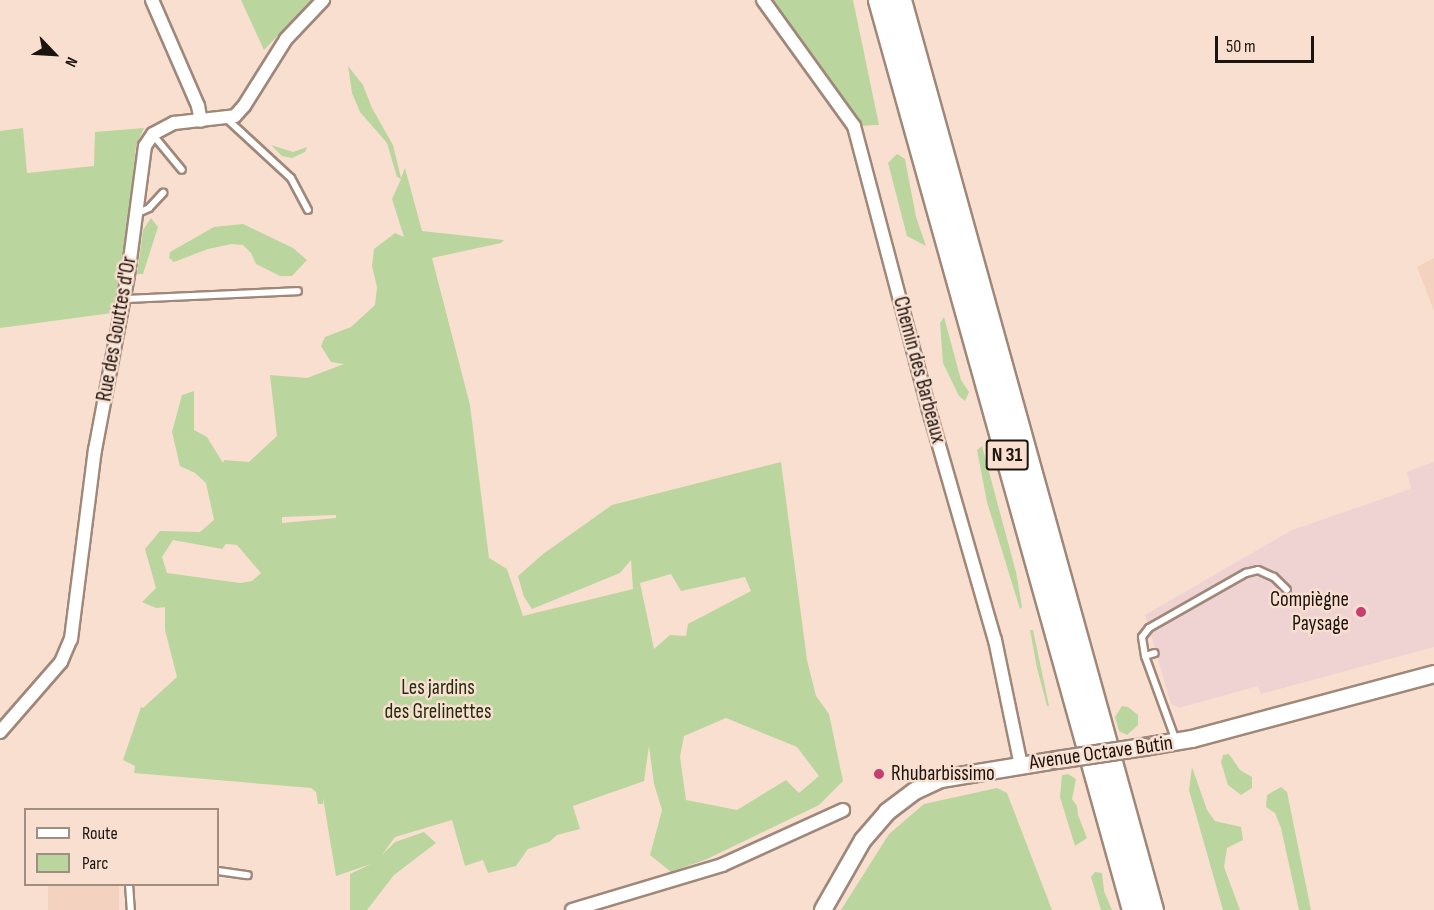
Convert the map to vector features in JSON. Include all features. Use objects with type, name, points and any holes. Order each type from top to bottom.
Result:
[{"type":"highway","name":"N 31","points":[[879,0],[1133,910]]},
{"type":"highway","name":"N 31","points":[[900,0],[1152,910]]},
{"type":"main road","name":"Avenue Octave Butin","points":[[822,910],[863,840],[900,801],[941,779],[1176,743],[1434,674]]},
{"type":"street","points":[[152,0],[198,106],[201,121]]},
{"type":"street","points":[[153,134],[174,123],[235,116],[244,106],[268,63],[286,39],[323,0]]},
{"type":"street","name":"Chemin des Barbeaux","points":[[762,0],[854,126],[928,407],[995,640],[1021,765]]},
{"type":"street","name":"Rue des Gouttes d'Or","points":[[0,732],[61,662],[71,639],[95,450],[124,299],[138,213],[144,152],[153,134]]},
{"type":"street","points":[[572,910],[722,865],[843,810]]},
{"type":"lane","points":[[227,118],[235,129],[291,178],[308,210]]},
{"type":"lane","points":[[153,134],[182,170]]},
{"type":"lane","points":[[138,213],[149,208],[163,193]]},
{"type":"lane","points":[[124,299],[298,291]]},
{"type":"lane","points":[[1176,743],[1145,656],[1142,637],[1149,628],[1246,573],[1258,570],[1274,577],[1287,590]]},
{"type":"lane","points":[[1145,656],[1155,652]]},
{"type":"lane","points":[[219,871],[248,875]]},
{"type":"lane","points":[[129,886],[131,910]]},
{"type":"shaded area","points":[[1434,258],[1434,311],[1417,267]]},
{"type":"shaded area","points":[[1434,462],[1434,647],[1261,694],[1258,686],[1179,708],[1171,704],[1145,615],[1292,530],[1411,489],[1407,472]]},
{"type":"shaded area","points":[[48,886],[119,886],[119,910],[48,910]]},
{"type":"green space","points":[[241,0],[312,0],[264,50]]},
{"type":"green space","points":[[763,0],[853,0],[879,125],[854,126]]},
{"type":"green space","name":"Les jardins des Grelinettes","points":[[348,66],[363,85],[372,108],[393,145],[401,178],[405,168],[422,231],[504,240],[501,243],[432,258],[470,405],[489,558],[507,569],[523,616],[633,589],[631,560],[620,573],[532,609],[524,597],[518,576],[543,554],[612,505],[781,462],[807,660],[816,696],[829,714],[843,781],[819,805],[707,859],[671,872],[650,855],[662,810],[654,784],[649,746],[644,781],[573,806],[580,829],[557,835],[549,842],[528,849],[516,866],[488,873],[483,860],[465,866],[452,820],[395,837],[382,855],[395,842],[424,832],[436,843],[394,875],[367,910],[350,910],[350,874],[371,864],[336,876],[323,798],[323,804],[318,804],[316,792],[311,788],[134,773],[135,766],[123,760],[141,707],[143,708],[177,677],[165,630],[165,607],[156,608],[142,602],[156,588],[145,549],[160,531],[200,532],[214,520],[206,483],[195,473],[180,466],[172,432],[182,395],[194,391],[194,430],[207,437],[223,463],[224,460],[249,462],[277,436],[270,375],[307,378],[344,364],[331,362],[321,346],[325,337],[351,327],[375,305],[377,287],[372,266],[374,249],[395,233],[404,237],[392,199],[401,179],[397,177],[387,143],[360,112],[352,93]],"holes":[[[336,515],[336,518],[282,523],[282,517]],[[173,540],[222,549],[226,544],[237,545],[261,573],[252,581],[240,583],[167,573],[162,557]],[[671,574],[681,591],[745,577],[751,591],[688,624],[686,636],[670,635],[654,649],[640,583]],[[726,718],[797,747],[819,776],[799,793],[786,780],[737,810],[686,800],[680,757],[684,736]]]},
{"type":"green space","points":[[23,128],[27,173],[94,166],[95,132],[144,128],[136,146],[127,240],[112,313],[0,328],[0,131]]},
{"type":"green space","points":[[271,145],[293,152],[307,147],[305,152],[292,158],[282,156]]},
{"type":"green space","points":[[897,154],[905,159],[916,217],[926,246],[907,236],[888,163]]},
{"type":"green space","points":[[151,218],[158,227],[143,274],[137,274],[143,230]]},
{"type":"green space","points":[[243,224],[293,248],[307,260],[292,276],[280,276],[256,264],[251,253],[243,245],[232,244],[208,249],[174,262],[169,258],[170,252],[214,227]]},
{"type":"green space","points":[[944,317],[961,380],[969,392],[965,401],[959,396],[943,363],[940,323]]},
{"type":"green space","points":[[982,446],[1016,572],[1022,607],[1020,609],[987,502],[977,450]]},
{"type":"green space","points":[[1030,630],[1033,630],[1049,706],[1047,706],[1037,668]]},
{"type":"green space","points":[[1122,706],[1128,707],[1138,715],[1138,725],[1127,735],[1119,731],[1115,717]]},
{"type":"green space","points":[[1229,754],[1240,770],[1252,777],[1252,788],[1241,795],[1228,785],[1221,762],[1223,755]]},
{"type":"green space","points":[[1192,767],[1207,810],[1215,821],[1241,827],[1243,840],[1227,848],[1224,867],[1240,910],[1223,910],[1189,790]]},
{"type":"green space","points":[[1068,774],[1076,779],[1072,799],[1077,806],[1087,838],[1075,846],[1060,797],[1062,775]]},
{"type":"green space","points":[[1281,787],[1287,792],[1311,910],[1299,910],[1281,828],[1275,813],[1266,807],[1267,795]]},
{"type":"green space","points":[[997,788],[1007,793],[1052,910],[841,910],[889,834],[924,804]]},
{"type":"green space","points":[[1095,872],[1102,873],[1104,891],[1112,910],[1101,910],[1091,877]]},
{"type":"place","name":"Compiègne Paysage","points":[[1361,612]]},
{"type":"place","name":"Rhubarbissimo","points":[[879,774]]}]
